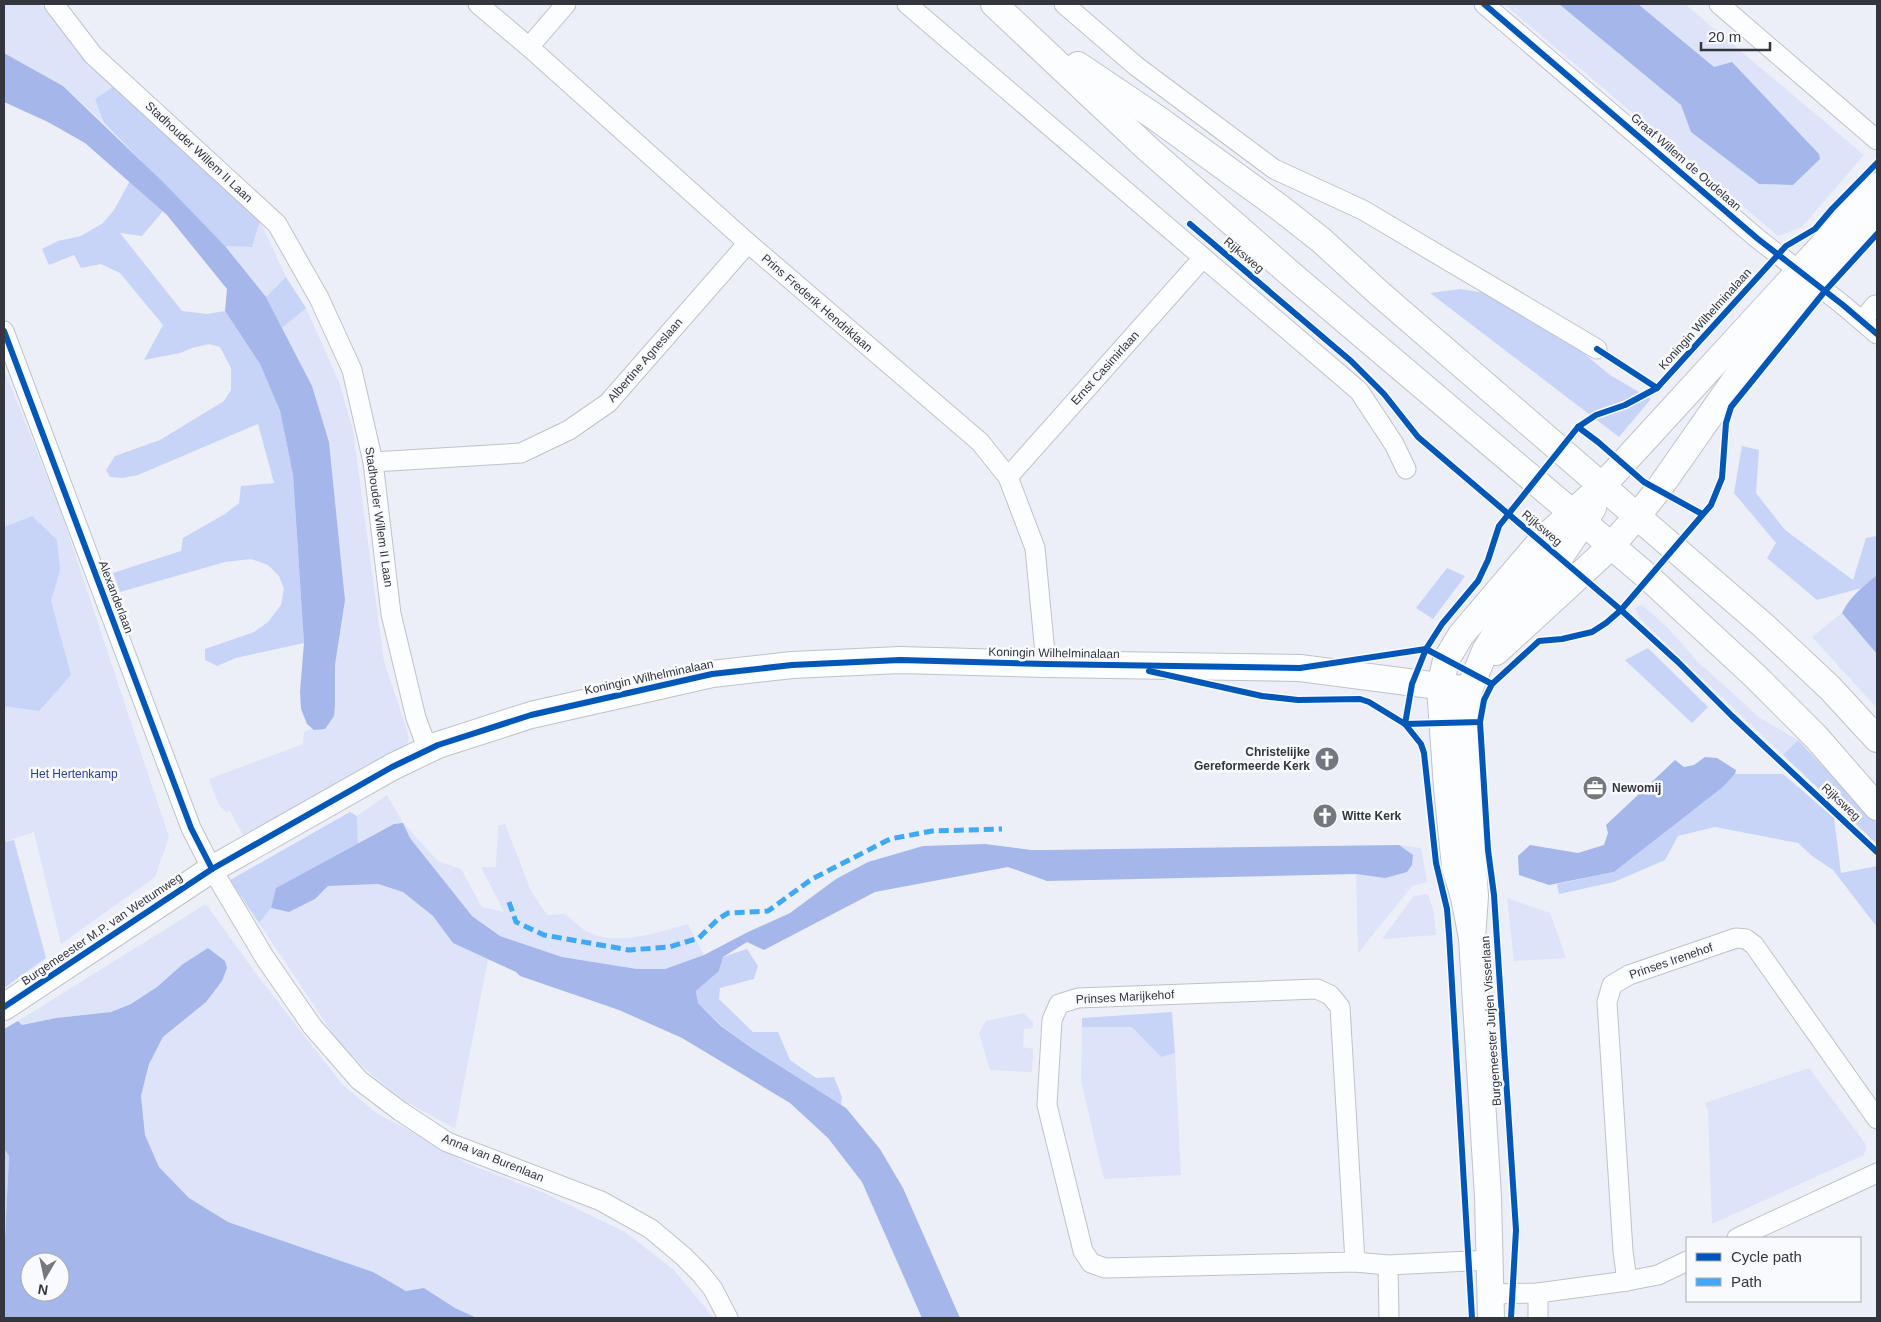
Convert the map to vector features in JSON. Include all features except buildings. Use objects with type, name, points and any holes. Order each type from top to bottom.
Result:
[{"type":"main road","name":"Rijksweg","points":[[994,4],[1148,149],[1293,276],[1697,621],[1817,738],[1877,807]]},
{"type":"main road","name":"Rijksweg","points":[[1014,21],[1158,119],[1321,240],[1380,294],[1638,515],[1764,626],[1830,688],[1877,739]]},
{"type":"main road","points":[[1472,683],[1488,660],[1611,546],[1638,515],[1658,490],[1807,277],[1877,186]]},
{"type":"main road","points":[[1472,683],[1485,651],[1500,626],[1560,557],[1578,518],[1603,485],[1807,277],[1877,212]]},
{"type":"main road","points":[[1440,687],[1446,660],[1461,635],[1541,541],[1578,518]]},
{"type":"main road","name":"Koningin Wilhelminalaan","points":[[212,869],[392,767],[438,745],[531,715],[712,674],[792,665],[900,660],[1300,668],[1440,687],[1472,683]]},
{"type":"main road","name":"Burgemeester Jurjen Visserlaan","points":[[1472,683],[1465,705],[1464,722],[1474,896],[1472,938],[1491,1306]]},
{"type":"main road","name":"Burgemeester Jurjen Visserlaan","points":[[1440,687],[1442,732],[1455,867],[1464,897],[1472,938]]},
{"type":"main road","name":"Burgemeester M.P. van Wettumweg","points":[[4,1007],[212,869]]},
{"type":"street","name":"Stadhouder Willem II Laan","points":[[54,4],[93,55],[277,224],[319,298],[352,370],[373,462],[391,614],[416,718],[428,750]]},
{"type":"street","name":"Prins Frederik Hendriklaan","points":[[478,4],[748,243],[980,442],[1008,477],[1035,548],[1046,664]]},
{"type":"street","points":[[529,48],[566,4]]},
{"type":"street","points":[[907,4],[1202,259],[1359,391],[1389,436],[1406,470]]},
{"type":"street","points":[[1064,4],[1136,66],[1274,169],[1363,210],[1597,349]]},
{"type":"street","name":"Graaf Willem de Oudelaan","points":[[1484,4],[1758,239],[1877,334]]},
{"type":"street","points":[[1719,4],[1877,140]]},
{"type":"street","name":"Albertine Agneslaan","points":[[373,462],[521,454],[569,430],[608,403],[748,243]]},
{"type":"street","name":"Ernst Casimirlaan","points":[[1008,477],[1202,259]]},
{"type":"street","points":[[1862,321],[1877,306]]},
{"type":"street","name":"Alexanderlaan","points":[[4,331],[191,828],[212,869]]},
{"type":"street","name":"Anna van Burenlaan","points":[[212,869],[265,958],[312,1026],[359,1080],[400,1111],[447,1142],[600,1201],[651,1229],[701,1274],[713,1289],[728,1318]]},
{"type":"street","name":"Prinses Irenehof","points":[[1627,1281],[1623,1251],[1607,1002],[1612,984],[1629,975],[1727,941],[1736,938],[1746,939],[1754,945],[1877,1119]]},
{"type":"street","name":"Prinses Marijkehof","points":[[1355,1262],[1340,1006],[1330,995],[1317,989],[1078,998],[1059,1004],[1052,1020],[1047,1105],[1083,1251],[1091,1263],[1105,1268],[1355,1262],[1388,1265],[1490,1260]]},
{"type":"street","points":[[1739,1237],[1877,1173]]},
{"type":"street","points":[[1491,1306],[1538,1293],[1627,1281],[1658,1274],[1686,1261]]},
{"type":"street","points":[[1388,1265],[1389,1318]]},
{"type":"street","points":[[1538,1293],[1538,1318]]},
{"type":"green space","points":[[4,4],[39,4],[113,87],[95,99],[104,123],[63,86],[4,53]]},
{"type":"green space","points":[[1504,4],[1559,4],[1681,105],[1691,132],[1759,184],[1793,185],[1714,67],[1638,4],[1685,4],[1864,155],[1802,227],[1778,236]]},
{"type":"green space","points":[[260,221],[286,277],[266,297],[225,246],[252,247]]},
{"type":"green space","points":[[306,308],[339,382],[353,430],[384,662],[409,739],[403,752],[243,835],[230,811],[226,812],[219,805],[209,779],[303,744],[304,732],[312,728],[314,730],[334,716],[335,665],[345,600],[329,443],[312,386],[282,328]]},
{"type":"green space","name":"Het Hertenkamp","points":[[4,369],[61,512],[169,837],[155,877],[61,944],[34,832],[4,842]]},
{"type":"green space","points":[[1642,605],[1667,627],[1697,661],[1760,718],[1798,740],[1783,755],[1640,619],[1635,608]]},
{"type":"green space","points":[[1842,613],[1877,654],[1877,708],[1812,637]]},
{"type":"green space","points":[[387,795],[403,823],[358,844],[357,816]]},
{"type":"green space","points":[[403,823],[438,861],[461,869],[482,907],[504,912],[481,867],[496,867],[498,826],[505,824],[531,891],[547,915],[565,914],[586,931],[598,936],[611,938],[637,937],[688,924],[704,955],[665,969],[637,969],[562,957],[500,936],[472,916],[410,838]]},
{"type":"green space","points":[[1399,845],[1421,848],[1427,882],[1412,886],[1358,953],[1356,874],[1385,878],[1413,855]]},
{"type":"green space","points":[[378,884],[403,892],[433,916],[453,943],[488,959],[455,1129],[405,1101],[370,1073],[339,1043],[259,923],[271,908],[289,912],[315,899],[328,886]]},
{"type":"green space","points":[[1428,894],[1434,913],[1436,935],[1382,939],[1414,896]]},
{"type":"green space","points":[[1507,898],[1550,913],[1566,958],[1514,961]]},
{"type":"green space","points":[[206,904],[257,975],[342,1084],[376,1113],[439,1146],[466,1163],[542,1192],[625,1232],[674,1270],[714,1318],[477,1318],[455,1308],[424,1288],[406,1291],[373,1272],[228,1222],[189,1198],[159,1167],[145,1135],[141,1096],[149,1064],[163,1037],[206,1002],[208,948],[183,964],[157,987],[131,1004],[111,1012],[56,1018],[22,1025],[18,1021]]},
{"type":"green space","points":[[1024,1013],[1033,1022],[1033,1028],[1024,1029],[1023,1047],[1033,1049],[1032,1072],[990,1070],[979,1033],[986,1021]]},
{"type":"green space","points":[[1082,1027],[1132,1027],[1161,1057],[1175,1053],[1181,1175],[1104,1179],[1081,1081]]},
{"type":"green space","points":[[1809,1068],[1865,1143],[1864,1155],[1712,1224],[1708,1110],[1705,1103]]},
{"type":"shaded area","points":[[1559,4],[1638,4],[1714,67],[1732,62],[1819,154],[1820,159],[1793,185],[1759,184],[1691,132],[1681,105]]},
{"type":"shaded area","points":[[4,53],[63,86],[164,183],[225,246],[266,297],[312,386],[329,442],[345,600],[335,665],[334,716],[325,729],[314,730],[307,724],[301,709],[300,691],[304,643],[293,475],[280,411],[260,364],[225,311],[227,289],[167,215],[85,143],[48,122],[4,102]]},
{"type":"shaded area","points":[[113,87],[260,221],[252,247],[225,246],[104,123],[95,99]]},
{"type":"shaded area","points":[[130,181],[163,211],[142,236],[120,233],[182,311],[207,314],[225,311],[260,364],[280,411],[293,475],[304,643],[236,658],[217,666],[205,660],[205,649],[254,632],[268,622],[281,605],[284,589],[279,576],[268,565],[251,559],[225,562],[120,592],[113,573],[181,551],[183,538],[225,514],[239,503],[241,486],[274,483],[258,424],[138,475],[123,478],[110,477],[106,470],[115,456],[160,440],[224,401],[231,390],[231,368],[220,347],[209,344],[180,353],[144,360],[163,325],[120,273],[101,264],[81,268],[74,255],[49,265],[42,249],[58,241],[81,236],[103,223],[114,210]]},
{"type":"shaded area","points":[[286,277],[306,308],[282,328],[266,297]]},
{"type":"shaded area","points":[[1461,289],[1491,294],[1570,342],[1610,375],[1651,399],[1619,437],[1430,293]]},
{"type":"shaded area","points":[[1742,446],[1759,450],[1756,493],[1785,530],[1853,580],[1866,538],[1877,536],[1877,575],[1862,588],[1817,600],[1767,558],[1776,543],[1734,493]]},
{"type":"shaded area","points":[[32,516],[57,540],[60,570],[51,601],[71,675],[39,711],[4,706],[4,527]]},
{"type":"shaded area","points":[[1447,568],[1465,576],[1433,619],[1416,608]]},
{"type":"shaded area","points":[[1877,575],[1877,654],[1842,613],[1853,596]]},
{"type":"shaded area","points":[[1648,648],[1708,707],[1692,723],[1625,660]]},
{"type":"shaded area","points":[[1798,740],[1877,823],[1877,844],[1783,755]]},
{"type":"shaded area","points":[[1705,757],[1717,758],[1736,770],[1735,774],[1723,787],[1614,872],[1549,885],[1519,875],[1518,856],[1530,845],[1578,853],[1604,845],[1608,833],[1606,825],[1675,760],[1684,767],[1694,765]]},
{"type":"shaded area","points":[[1735,774],[1783,774],[1834,818],[1841,873],[1877,866],[1877,927],[1833,870],[1812,856],[1798,843],[1715,827],[1678,836],[1665,860],[1614,882],[1559,894],[1557,884],[1614,872],[1723,787]]},
{"type":"shaded area","points":[[350,812],[357,816],[358,844],[276,888],[271,908],[259,923],[230,880]]},
{"type":"shaded area","points":[[403,823],[410,838],[472,916],[500,936],[562,957],[637,969],[665,969],[704,955],[790,913],[836,879],[868,862],[923,846],[985,844],[1046,850],[1399,845],[1413,855],[1412,865],[1407,872],[1385,878],[1356,874],[1047,881],[1008,867],[875,892],[764,950],[747,942],[723,957],[719,971],[696,991],[698,1003],[721,1026],[753,1049],[846,1108],[880,1149],[903,1188],[960,1318],[922,1318],[862,1182],[828,1138],[790,1103],[682,1038],[619,1010],[520,976],[516,972],[453,943],[433,916],[403,892],[378,884],[328,886],[315,899],[289,912],[271,908],[276,888],[394,824]]},
{"type":"shaded area","points":[[14,840],[46,958],[4,988],[4,842]]},
{"type":"shaded area","points":[[208,948],[225,961],[227,968],[222,981],[206,1002],[163,1037],[149,1064],[141,1096],[145,1135],[159,1167],[189,1198],[228,1222],[373,1272],[406,1291],[424,1288],[455,1308],[477,1318],[4,1318],[4,1259],[9,1156],[4,1149],[4,1029],[18,1021],[22,1025],[56,1018],[111,1012],[131,1004],[157,987],[183,964]]},
{"type":"shaded area","points":[[747,949],[758,966],[754,979],[720,988],[719,999],[753,1032],[778,1032],[790,1060],[816,1078],[834,1077],[842,1097],[841,1105],[753,1049],[722,1026],[698,1003],[696,991],[719,971],[723,957]]},
{"type":"shaded area","points":[[1172,1012],[1175,1053],[1161,1057],[1132,1027],[1082,1027],[1082,1018]]},
{"type":"shaded area","points":[[4,1149],[9,1156],[4,1259]]},
{"type":"marked path","points":[[509,902],[516,922],[544,935],[629,950],[669,947],[699,938],[718,919],[728,913],[768,911],[812,879],[890,839],[932,831],[1002,829]]},
{"type":"cycle path","points":[[1484,4],[1758,239],[1877,334]]},
{"type":"cycle path","points":[[1472,1318],[1447,909],[1436,863],[1424,753],[1421,744],[1405,724],[1412,684],[1426,649],[1442,624],[1478,581],[1488,560],[1499,526],[1578,427],[1596,415],[1625,405],[1657,388],[1786,246],[1815,229],[1877,163]]},
{"type":"cycle path","points":[[1190,224],[1351,361],[1384,394],[1418,437],[1621,610],[1877,852]]},
{"type":"cycle path","points":[[1149,671],[1262,696],[1298,700],[1360,699],[1369,702],[1405,724],[1480,722],[1484,700],[1492,684],[1539,641],[1562,639],[1592,632],[1606,623],[1621,610],[1711,505],[1722,478],[1726,423],[1731,407],[1825,291],[1877,234]]},
{"type":"cycle path","points":[[4,331],[191,828],[212,869]]},
{"type":"cycle path","points":[[1597,349],[1657,388]]},
{"type":"cycle path","points":[[1578,427],[1644,482],[1702,514]]},
{"type":"cycle path","points":[[4,1007],[212,869],[392,767],[438,745],[531,715],[712,674],[792,665],[900,660],[1300,668],[1426,649],[1492,684]]},
{"type":"cycle path","points":[[1480,722],[1488,850],[1494,895],[1516,1230],[1511,1318]]},
{"type":"place","name":"Christelijke Gereformeerde Kerk","points":[[1327,759]]},
{"type":"place","name":"Newomij","points":[[1595,788]]},
{"type":"place","name":"Witte Kerk","points":[[1325,816]]}]
